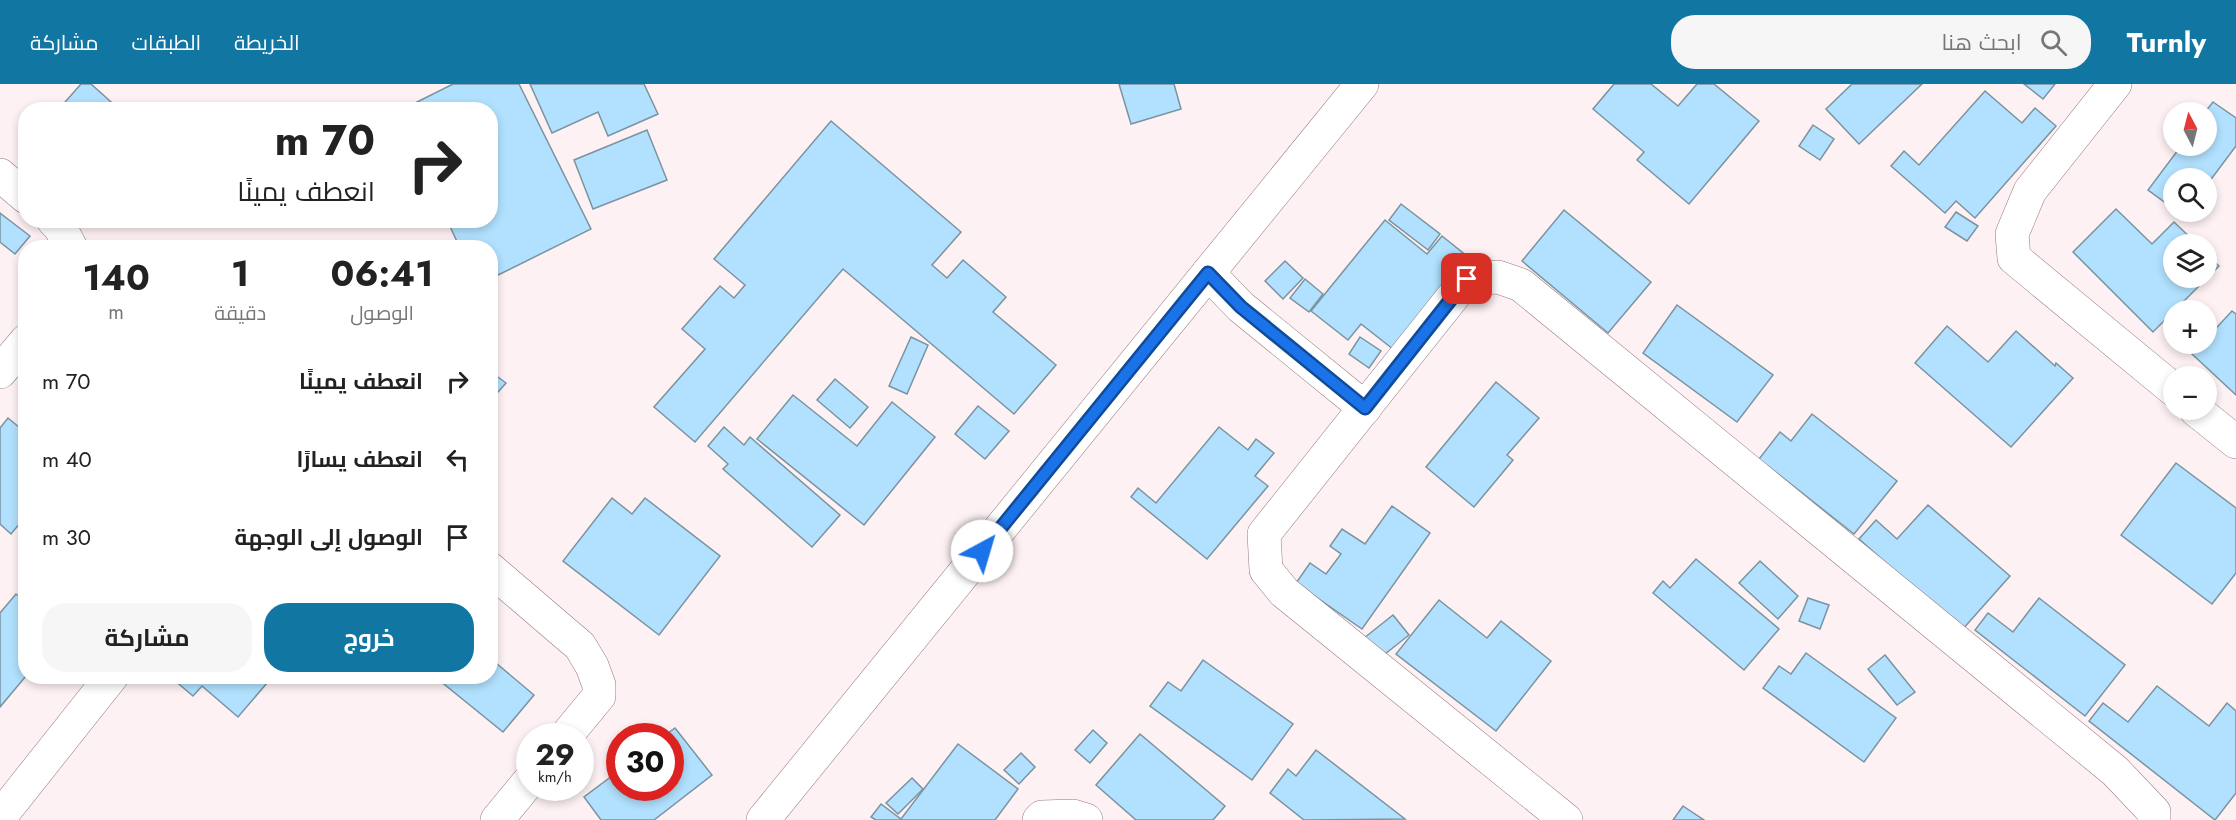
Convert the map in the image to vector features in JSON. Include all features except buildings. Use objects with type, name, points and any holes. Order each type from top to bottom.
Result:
[{"type":"street","points":[[772,817],[1362,84]]},
{"type":"street","points":[[2115,84],[2030,191],[2012,234],[2014,258],[2163,381]]},
{"type":"street","points":[[0,175],[18,190]]},
{"type":"street","points":[[1208,273],[1241,307],[1365,408]]},
{"type":"street","points":[[1566,820],[1284,592],[1266,570],[1264,534],[1467,279],[1498,278],[1521,285],[2115,771],[2154,812],[2154,820]]},
{"type":"street","points":[[0,372],[18,351]]},
{"type":"street","points":[[2208,420],[2236,442]]},
{"type":"street","points":[[498,576],[580,646],[591,666],[599,685],[599,696],[577,723]]},
{"type":"street","points":[[0,817],[106,684]]},
{"type":"street","points":[[497,820],[516,797]]},
{"type":"street","points":[[1039,820],[1042,817],[1073,816],[1086,820]]},
{"type":"route","points":[[982,551],[1208,273],[1241,307],[1365,408],[1467,279]]}]
